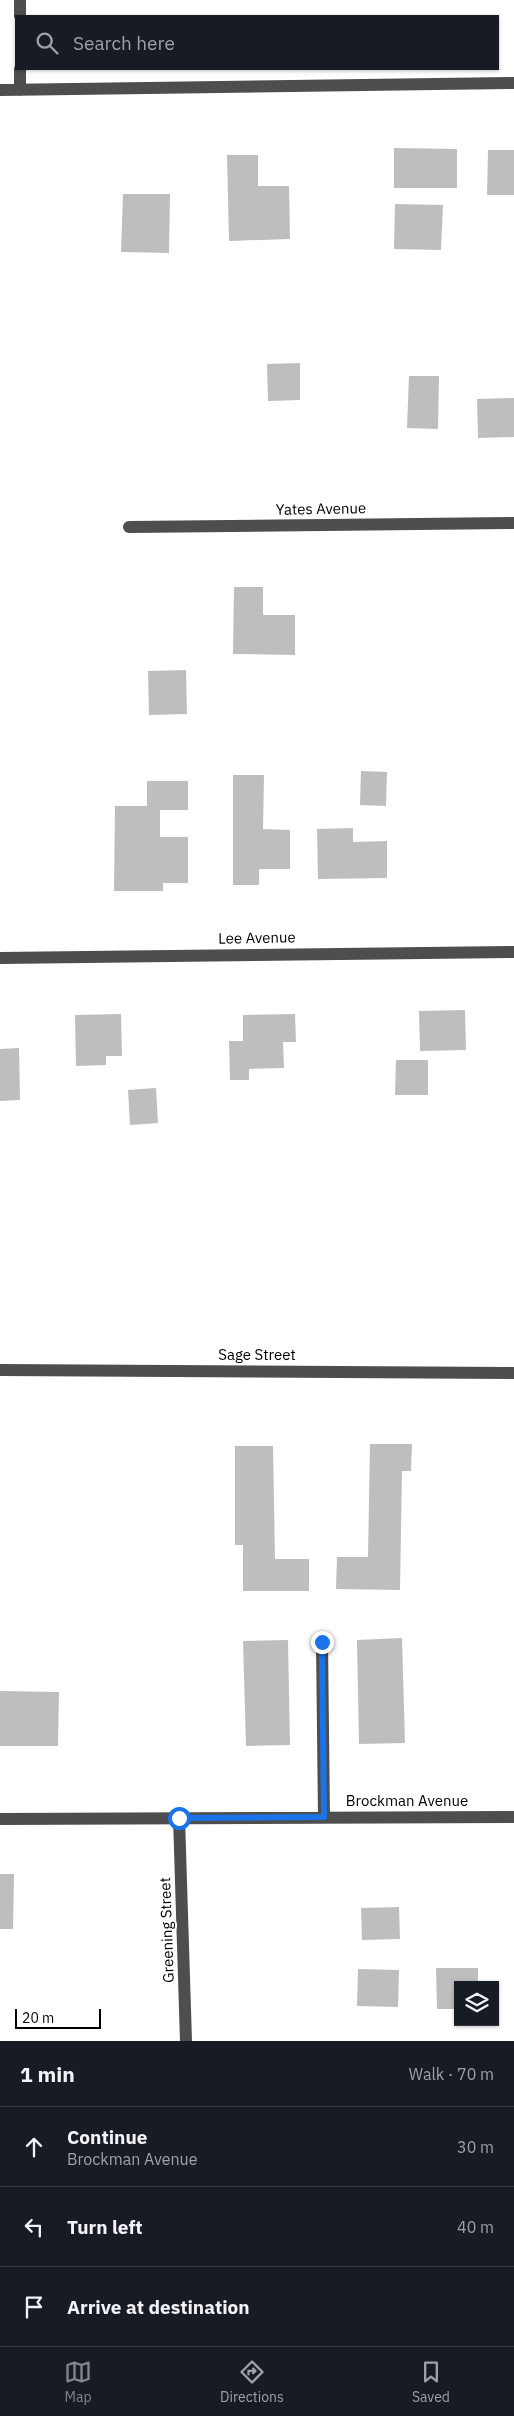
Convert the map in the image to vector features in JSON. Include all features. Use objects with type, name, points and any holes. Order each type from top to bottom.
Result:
[{"type":"street","points":[[20,0],[20,15]]},
{"type":"street","points":[[20,70],[20,90]]},
{"type":"street","points":[[0,90],[514,84]]},
{"type":"street","name":"Yates Avenue","points":[[129,527],[514,523]]},
{"type":"street","name":"Lee Avenue","points":[[0,958],[514,952]]},
{"type":"street","name":"Sage Street","points":[[0,1370],[514,1373]]},
{"type":"street","points":[[322,1642],[324,1817]]},
{"type":"street","name":"Brockman Avenue","points":[[0,1819],[514,1817]]},
{"type":"street","name":"Greening Street","points":[[179,1818],[186,2041]]},
{"type":"building","points":[[394,148],[457,149],[457,188],[394,188]]},
{"type":"building","points":[[488,150],[514,150],[514,195],[487,195]]},
{"type":"building","points":[[227,155],[258,155],[258,186],[289,186],[290,239],[229,241]]},
{"type":"building","points":[[123,194],[170,194],[169,253],[121,252]]},
{"type":"building","points":[[395,204],[443,205],[441,250],[394,249]]},
{"type":"building","points":[[300,363],[300,400],[268,401],[267,364]]},
{"type":"building","points":[[409,376],[439,376],[438,429],[407,428]]},
{"type":"building","points":[[514,398],[514,437],[478,438],[477,399]]},
{"type":"building","points":[[234,587],[263,587],[263,615],[295,615],[295,655],[233,654]]},
{"type":"building","points":[[186,670],[187,714],[149,715],[148,671]]},
{"type":"building","points":[[361,771],[387,772],[386,806],[360,805]]},
{"type":"building","points":[[233,775],[264,775],[263,829],[290,830],[290,869],[259,869],[259,885],[233,885]]},
{"type":"building","points":[[147,781],[188,781],[188,810],[160,810],[160,837],[188,837],[188,883],[163,883],[163,891],[114,891],[115,806],[147,806]]},
{"type":"building","points":[[353,828],[353,842],[387,841],[387,878],[318,879],[317,829]]},
{"type":"building","points":[[465,1010],[466,1050],[420,1051],[419,1011]]},
{"type":"building","points":[[121,1014],[122,1056],[106,1056],[106,1065],[76,1066],[75,1015]]},
{"type":"building","points":[[295,1014],[296,1042],[283,1042],[284,1068],[249,1069],[249,1080],[230,1080],[229,1041],[243,1041],[243,1015]]},
{"type":"building","points":[[19,1048],[20,1100],[0,1101],[0,1049]]},
{"type":"building","points":[[396,1060],[428,1060],[428,1095],[395,1095]]},
{"type":"building","points":[[156,1088],[158,1123],[130,1125],[128,1090]]},
{"type":"building","points":[[370,1444],[412,1444],[411,1471],[402,1471],[400,1590],[336,1589],[337,1557],[368,1557]]},
{"type":"building","points":[[235,1446],[273,1446],[275,1559],[309,1559],[309,1591],[243,1591],[243,1545],[235,1545]]},
{"type":"building","points":[[402,1638],[405,1743],[359,1744],[357,1640]]},
{"type":"building","points":[[288,1640],[290,1745],[246,1746],[243,1641]]},
{"type":"building","points":[[0,1691],[59,1692],[58,1746],[0,1746]]},
{"type":"building","points":[[0,1874],[14,1874],[13,1929],[0,1929]]},
{"type":"building","points":[[399,1907],[400,1939],[362,1940],[361,1908]]},
{"type":"building","points":[[436,1968],[478,1968],[478,1981],[454,1981],[454,2009],[437,2009]]},
{"type":"building","points":[[358,1969],[399,1970],[398,2007],[357,2006]]},
{"type":"route","points":[[179,1818],[324,1817],[322,1642]]}]
